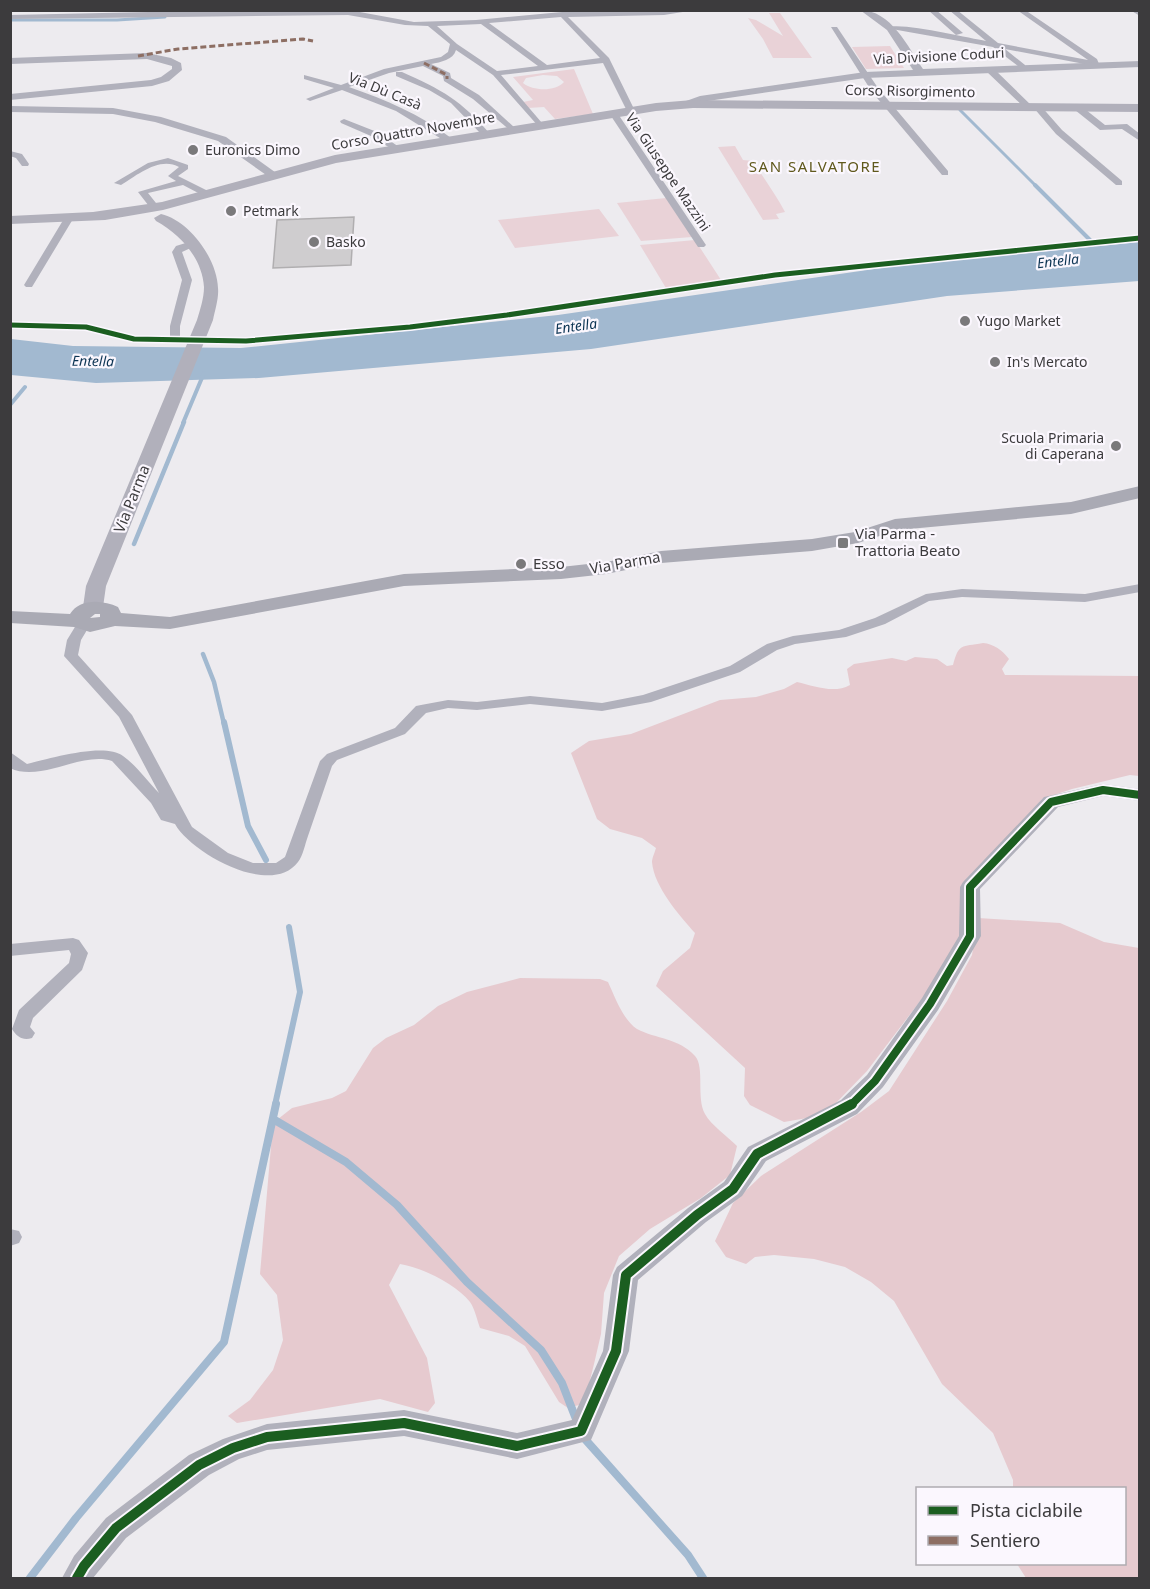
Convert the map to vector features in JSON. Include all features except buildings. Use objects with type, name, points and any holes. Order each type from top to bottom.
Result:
[{"type":"main road","name":"Corso Risorgimento","points":[[631,111],[732,100],[888,106],[1140,108]]},
{"type":"main road","name":"Corso Quattro Novembre","points":[[165,214],[206,195],[335,159],[631,111]]},
{"type":"main road","points":[[10,218],[43,220],[165,214]]},
{"type":"main road","name":"Via Parma","points":[[91,618],[96,585],[206,320],[211,290],[210,280],[201,256],[165,214]]},
{"type":"main road","name":"Via Parma","points":[[10,617],[91,618],[171,623],[404,580],[561,573],[606,568],[661,557],[812,545],[858,537],[895,525],[1060,509],[1098,503],[1140,492]]},
{"type":"street","points":[[10,18],[110,18],[214,12],[338,12],[375,16],[412,24],[692,10]]},
{"type":"street","points":[[864,10],[890,28],[920,72]]},
{"type":"street","points":[[930,10],[956,35],[996,47],[1095,64]]},
{"type":"street","points":[[952,10],[1022,67]]},
{"type":"street","points":[[1020,10],[1090,58],[1095,64]]},
{"type":"street","points":[[1133,10],[1140,14]]},
{"type":"street","points":[[562,15],[606,60],[631,111]]},
{"type":"street","points":[[482,21],[544,67]]},
{"type":"street","points":[[428,23],[454,43],[454,46],[496,74],[539,125]]},
{"type":"street","points":[[890,28],[985,36]]},
{"type":"street","points":[[834,29],[888,106],[945,173]]},
{"type":"street","points":[[310,99],[387,70],[443,58],[452,53],[454,46]]},
{"type":"street","points":[[10,61],[48,57],[148,56],[171,61],[177,65],[177,70],[165,79],[152,83],[10,97]]},
{"type":"street","points":[[496,74],[606,60]]},
{"type":"street","points":[[424,63],[447,75],[447,79]]},
{"type":"street","name":"Via Divisione Coduri","points":[[680,105],[689,101],[742,92],[865,75],[1140,64]]},
{"type":"street","points":[[989,69],[1119,183]]},
{"type":"street","points":[[399,74],[426,85],[454,101],[486,134]]},
{"type":"street","name":"Via Dù Casà","points":[[307,77],[341,87],[416,116],[448,140]]},
{"type":"street","points":[[426,85],[429,81],[447,79],[476,97],[512,130]]},
{"type":"street","name":"Via Divisione Coduri","points":[[732,100],[742,92]]},
{"type":"street","points":[[1078,108],[1103,128],[1124,126],[1140,140]]},
{"type":"street","points":[[10,109],[113,111],[157,118],[222,139],[273,175]]},
{"type":"street","name":"Via Giuseppe Mazzini","points":[[613,113],[701,245]]},
{"type":"street","points":[[344,121],[398,148]]},
{"type":"street","points":[[10,153],[20,156],[25,164]]},
{"type":"street","points":[[118,183],[154,163],[167,161],[184,165],[172,176],[206,195]]},
{"type":"street","points":[[165,214],[142,192],[184,182]]},
{"type":"street","points":[[29,285],[69,219]]},
{"type":"street","points":[[175,340],[175,326],[187,280],[177,252],[179,248],[192,244]]},
{"type":"street","points":[[91,618],[74,640],[71,656],[125,715],[186,830],[199,842],[240,864],[264,872],[283,868],[292,860],[325,764],[332,757],[400,731],[421,709],[448,704],[477,706],[530,700],[602,707],[646,699],[735,669],[772,647],[793,640],[841,634],[880,621],[926,598],[962,592],[1085,598],[1140,588]]},
{"type":"street","points":[[10,757],[15,764],[25,769],[78,758],[108,755],[117,758],[157,800],[166,816],[180,820]]},
{"type":"street","points":[[77,1578],[84,1566],[116,1528],[199,1464],[233,1448],[267,1437],[404,1423],[518,1446],[581,1431],[616,1351],[626,1275],[697,1215],[733,1189],[757,1154],[849,1107],[874,1081],[930,1004],[970,936],[970,887],[1052,802],[1103,790],[1140,795]]},
{"type":"street","points":[[10,950],[73,944],[80,953],[76,966],[25,1015],[21,1029],[26,1033]]},
{"type":"shaded area","points":[[769,13],[780,13],[812,58],[773,58],[748,18],[756,20],[783,36]]},
{"type":"shaded area","points":[[890,46],[904,68],[866,69],[852,47]]},
{"type":"shaded area","points":[[574,69],[593,114],[555,119],[544,107],[528,108],[523,102],[533,100],[513,77]],"holes":[[[543,75],[557,76],[564,82],[555,88],[532,88],[523,83],[526,78]]]},
{"type":"shaded area","points":[[735,146],[743,160],[754,161],[778,199],[785,212],[776,214],[779,219],[763,220],[718,147]]},
{"type":"shaded area","points":[[666,198],[692,237],[641,241],[617,203]]},
{"type":"shaded area","points":[[599,209],[619,236],[515,248],[498,220]]},
{"type":"shaded area","points":[[695,240],[723,283],[666,288],[640,245]]},
{"type":"shaded area","points":[[983,643],[998,648],[1009,659],[1002,669],[1005,675],[1139,676],[1139,776],[1130,775],[1042,799],[1010,839],[967,878],[961,889],[962,933],[946,967],[867,1071],[836,1103],[813,1117],[784,1122],[750,1105],[744,1096],[745,1068],[656,986],[663,971],[690,948],[695,933],[657,881],[652,862],[656,848],[642,838],[610,829],[597,819],[571,753],[589,741],[631,734],[720,700],[756,697],[784,689],[797,682],[824,688],[844,688],[850,685],[847,669],[854,664],[892,658],[906,661],[915,657],[937,659],[947,666],[953,665],[959,649]]},
{"type":"shaded area","points":[[978,918],[1060,923],[1104,942],[1139,948],[1139,1578],[1026,1578],[1018,1565],[1126,1565],[1126,1487],[1013,1487],[1013,1480],[993,1433],[942,1384],[894,1301],[871,1282],[845,1267],[814,1259],[774,1255],[755,1257],[746,1264],[726,1257],[715,1241],[733,1203],[761,1176],[861,1112],[889,1091],[947,1001],[972,955]]},
{"type":"shaded area","points":[[520,978],[600,979],[608,982],[620,1008],[632,1025],[689,1050],[700,1067],[701,1100],[705,1114],[715,1127],[737,1146],[730,1175],[701,1198],[650,1229],[619,1256],[604,1293],[601,1334],[586,1396],[579,1405],[568,1408],[559,1402],[525,1346],[509,1336],[480,1328],[475,1311],[464,1295],[428,1273],[400,1264],[389,1285],[427,1358],[435,1403],[428,1412],[380,1399],[237,1423],[228,1416],[250,1400],[273,1370],[283,1340],[277,1295],[260,1274],[273,1123],[292,1108],[332,1098],[346,1091],[373,1048],[386,1038],[414,1025],[438,1006],[467,992]]},
{"type":"water","name":"Entella","points":[[1139,242],[1139,281],[947,296],[591,349],[259,378],[96,383],[11,375],[11,339],[73,346],[241,348],[558,315],[888,267]]},
{"type":"waterway","points":[[10,20],[117,20],[165,17]]},
{"type":"waterway","points":[[960,110],[1101,251]]},
{"type":"waterway","points":[[183,423],[204,373]]},
{"type":"waterway","points":[[10,405],[25,387]]},
{"type":"waterway","points":[[134,544],[184,422]]},
{"type":"waterway","points":[[203,654],[214,682],[224,724]]},
{"type":"waterway","points":[[224,722],[248,826],[266,860]]},
{"type":"waterway","points":[[275,1105],[300,992],[289,927]]},
{"type":"waterway","points":[[30,1578],[76,1518],[224,1342],[276,1104]]},
{"type":"waterway","points":[[273,1119],[346,1162],[397,1205],[467,1282],[541,1350],[562,1383],[576,1419]]},
{"type":"waterway","points":[[584,1438],[688,1555],[703,1578]]},
{"type":"marked path","points":[[138,56],[178,49],[303,39],[313,41]]},
{"type":"marked path","points":[[424,63],[447,75],[447,79]]},
{"type":"cycle path","points":[[10,325],[86,327],[134,339],[246,341],[410,327],[507,315],[775,275],[1140,238]]},
{"type":"cycle path","points":[[77,1578],[84,1566],[116,1528],[199,1465],[233,1448],[267,1437],[404,1423],[517,1446],[581,1431],[616,1351],[626,1275],[697,1215],[733,1189],[757,1154],[849,1107],[875,1081],[930,1004],[970,936],[970,887],[1051,802],[1103,790],[1140,795]]},
{"type":"place","name":"Euronics Dimo","points":[[193,150]]},
{"type":"place","name":"Petmark","points":[[231,211]]},
{"type":"place","name":"Basko","points":[[314,242]]},
{"type":"place","name":"Yugo Market","points":[[965,321]]},
{"type":"place","name":"In's Mercato","points":[[995,362]]},
{"type":"place","name":"Scuola Primaria di Caperana","points":[[1116,446]]},
{"type":"place","name":"Via Parma - Trattoria Beato","points":[[843,543]]},
{"type":"place","name":"Esso","points":[[521,564]]},
{"type":"district","name":"SAN SALVATORE","points":[[815,167]]}]
